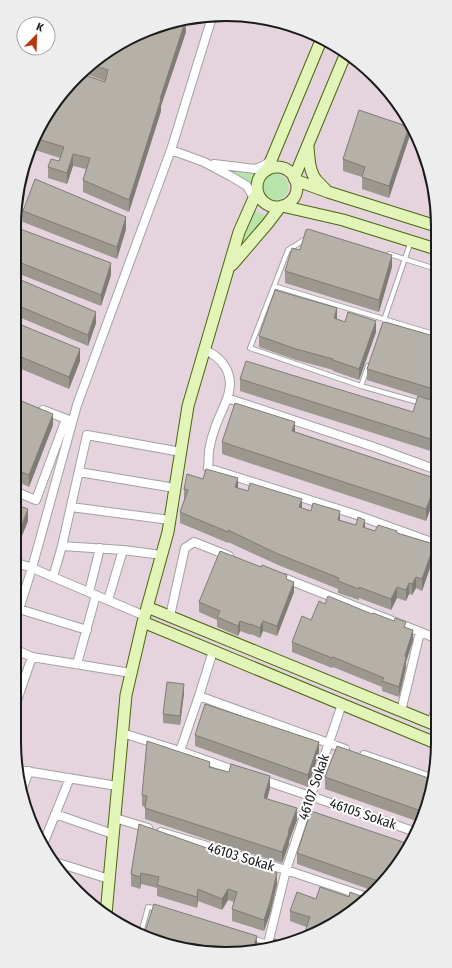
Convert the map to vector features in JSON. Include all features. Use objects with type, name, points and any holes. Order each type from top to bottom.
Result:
[{"type":"street","points":[[21,494],[36,500],[76,405],[170,150],[211,21]]},
{"type":"street","points":[[106,908],[126,695],[145,615],[168,532],[188,406],[240,232],[258,180],[265,168],[320,43]]},
{"type":"street","points":[[229,269],[281,207],[286,205],[295,196],[297,190],[295,179],[343,58]]},
{"type":"street","points":[[308,146],[312,171],[316,180],[328,192]]},
{"type":"street","points":[[170,150],[204,162],[220,170],[254,192],[261,200],[273,207],[281,207],[342,220],[431,247]]},
{"type":"street","points":[[204,162],[285,169],[295,179],[328,192],[431,224]]},
{"type":"street","points":[[268,223],[288,215],[305,212]]},
{"type":"street","points":[[205,350],[223,362],[229,380],[229,392],[216,424],[210,446],[208,468],[354,514],[431,542]]},
{"type":"street","points":[[227,398],[374,447],[431,468]]},
{"type":"street","points":[[33,406],[69,420]]},
{"type":"street","points":[[21,603],[32,568],[69,420]]},
{"type":"street","points":[[53,577],[62,546],[87,435],[181,452]]},
{"type":"street","points":[[79,472],[175,488]]},
{"type":"street","points":[[71,507],[170,520]]},
{"type":"street","points":[[170,616],[185,548],[194,542],[238,559]]},
{"type":"street","points":[[62,546],[123,550],[162,555]]},
{"type":"street","points":[[77,664],[86,630],[100,548]]},
{"type":"street","points":[[108,600],[123,550]]},
{"type":"street","points":[[21,564],[145,615],[213,651],[431,741]]},
{"type":"street","points":[[274,574],[431,636]]},
{"type":"street","points":[[21,610],[86,630]]},
{"type":"street","points":[[145,615],[170,616],[431,723]]},
{"type":"street","points":[[401,711],[420,632]]},
{"type":"street","points":[[180,751],[213,651]]},
{"type":"street","points":[[21,652],[32,657],[131,673]]},
{"type":"street","points":[[21,689],[32,657]]},
{"type":"street","points":[[199,696],[428,777]]},
{"type":"street","name":"46107 Sokak","points":[[271,942],[286,870],[342,704]]},
{"type":"street","name":"46105 Sokak","points":[[122,733],[180,751],[411,830]]},
{"type":"street","points":[[23,770],[117,786]]},
{"type":"street","points":[[25,782],[29,771]]},
{"type":"street","points":[[45,839],[70,778]]},
{"type":"street","points":[[55,814],[113,834]]},
{"type":"street","name":"46103 Sokak","points":[[115,818],[286,870],[362,895]]},
{"type":"street","points":[[61,864],[109,879]]},
{"type":"lane","points":[[310,236],[288,250],[250,348],[361,386],[429,405]]},
{"type":"lane","points":[[382,326],[411,241]]},
{"type":"lane","points":[[382,252],[431,267]]},
{"type":"lane","points":[[274,286],[431,333]]},
{"type":"lane","points":[[361,386],[369,364]]},
{"type":"lane","points":[[142,929],[148,906],[163,911]]},
{"type":"lane","points":[[246,936],[265,943]]},
{"type":"shaded area","points":[[213,21],[239,21],[266,25],[292,32],[317,42],[351,63],[371,81],[389,101],[410,135],[420,160],[427,186],[431,213],[431,755],[427,782],[420,808],[410,833],[389,867],[371,887],[351,905],[317,926],[279,940],[239,947],[213,947],[173,940],[135,926],[123,920],[101,905],[81,887],[63,867],[42,833],[28,795],[21,755],[21,213],[25,186],[32,160],[48,123],[63,101],[81,81],[101,63],[135,42],[173,28]]},
{"type":"green space","points":[[222,169],[255,173],[250,184]]},
{"type":"green space","points":[[275,174],[284,178],[288,187],[284,196],[275,200],[266,196],[262,187],[266,178]]},
{"type":"green space","points":[[254,211],[266,216],[237,251]]},
{"type":"building","points":[[184,25],[129,200],[83,180],[90,158],[73,154],[67,173],[48,167],[51,159],[59,161],[64,147],[40,140],[48,123],[63,101],[81,81],[87,76],[105,82],[108,70],[97,66],[135,42],[160,32]]},
{"type":"building","points":[[359,110],[405,126],[408,131],[389,186],[362,177],[365,167],[343,159]]},
{"type":"building","points":[[35,179],[126,217],[117,247],[23,211]]},
{"type":"building","points":[[21,229],[111,263],[101,295],[21,263]]},
{"type":"building","points":[[308,229],[392,255],[379,300],[285,271],[292,248],[300,250],[306,230]]},
{"type":"building","points":[[21,280],[96,312],[88,335],[21,307]]},
{"type":"building","points":[[275,290],[337,308],[334,318],[345,322],[348,312],[376,321],[359,369],[333,359],[296,349],[259,336]]},
{"type":"building","points":[[383,322],[431,335],[431,388],[367,369]]},
{"type":"building","points":[[21,325],[80,349],[69,377],[21,357]]},
{"type":"building","points":[[246,361],[413,412],[418,396],[431,400],[431,439],[240,379]]},
{"type":"building","points":[[21,401],[53,414],[29,475],[21,472]]},
{"type":"building","points":[[235,403],[295,422],[292,431],[431,477],[431,496],[426,509],[222,442]]},
{"type":"building","points":[[206,469],[238,478],[235,487],[248,491],[250,483],[302,499],[299,507],[311,511],[313,503],[340,511],[338,520],[356,525],[358,517],[365,520],[363,527],[375,531],[378,525],[397,531],[397,533],[431,543],[431,554],[422,579],[416,577],[412,584],[409,583],[406,590],[397,587],[391,599],[338,581],[339,578],[278,554],[228,530],[228,532],[180,512],[188,490],[184,489],[187,474],[203,479]]},
{"type":"building","points":[[21,506],[28,509],[21,527]]},
{"type":"building","points":[[220,551],[261,567],[262,565],[287,575],[286,579],[294,582],[277,626],[263,621],[260,628],[240,621],[238,626],[217,617],[220,611],[199,602]]},
{"type":"building","points":[[328,596],[372,614],[373,613],[394,621],[395,618],[406,622],[404,627],[413,630],[405,656],[399,687],[382,681],[384,678],[292,642],[302,616],[311,620],[319,601],[325,604]]},
{"type":"building","points":[[167,682],[184,684],[180,716],[163,714]]},
{"type":"building","points":[[205,704],[319,742],[308,775],[195,735]]},
{"type":"building","points":[[147,741],[210,762],[209,767],[229,772],[231,764],[270,776],[264,798],[297,808],[282,852],[145,808],[147,796],[142,795]]},
{"type":"building","points":[[337,746],[428,778],[419,810],[325,777]]},
{"type":"building","points":[[311,811],[405,843],[389,867],[377,881],[297,853]]},
{"type":"building","points":[[139,824],[277,873],[264,920],[232,909],[237,892],[228,889],[222,899],[198,889],[197,897],[157,885],[159,877],[141,873],[140,877],[131,874]]},
{"type":"building","points":[[320,887],[349,897],[350,892],[361,896],[351,905],[328,920],[306,930],[310,917],[290,911],[297,892],[316,899]]},
{"type":"building","points":[[154,904],[257,936],[254,945],[239,947],[213,947],[173,940],[146,930]]}]
